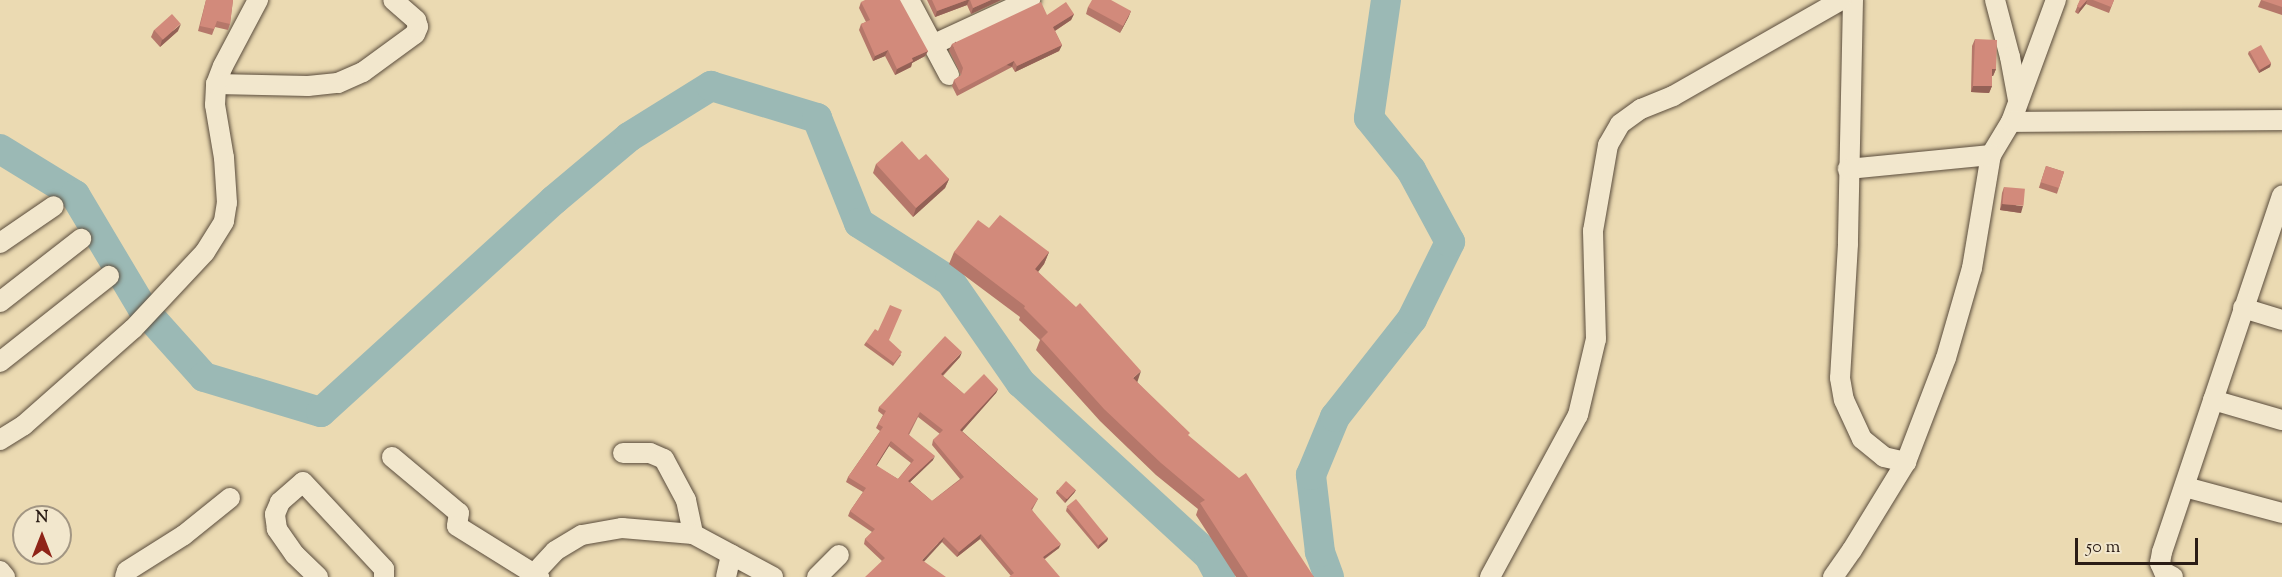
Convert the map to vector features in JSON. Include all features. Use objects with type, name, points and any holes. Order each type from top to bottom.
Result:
[{"type":"street","points":[[0,440],[24,425],[133,329],[205,252],[224,221],[227,203],[224,158],[215,105],[216,84],[258,0]]},
{"type":"street","points":[[216,84],[308,86],[338,83],[363,72],[415,34],[418,27],[416,20],[393,0]]},
{"type":"street","points":[[909,0],[949,75]]},
{"type":"street","points":[[932,45],[1030,0]]},
{"type":"street","points":[[1490,577],[1578,415],[1596,339],[1593,231],[1608,145],[1620,124],[1641,109],[1673,96],[1841,0]]},
{"type":"street","points":[[1853,0],[1848,244],[1840,378],[1844,400],[1862,438],[1884,457],[1906,462]]},
{"type":"street","points":[[1995,0],[2010,57],[2018,100]]},
{"type":"street","points":[[1833,577],[1906,462],[1946,358],[1972,268],[1991,155],[2011,122],[2039,52],[2056,0]]},
{"type":"street","points":[[2011,122],[2282,120]]},
{"type":"street","points":[[1848,169],[1991,155]]},
{"type":"street","points":[[2173,577],[2164,572],[2160,563],[2282,196]]},
{"type":"street","points":[[0,243],[54,206]]},
{"type":"street","points":[[0,302],[81,239]]},
{"type":"street","points":[[0,362],[109,276]]},
{"type":"street","points":[[2243,308],[2282,320]]},
{"type":"street","points":[[2213,400],[2282,420]]},
{"type":"street","points":[[623,453],[650,453],[664,459],[686,500],[693,534]]},
{"type":"street","points":[[392,458],[459,513],[457,526],[534,575],[555,551],[582,535],[622,528],[693,534],[773,577]]},
{"type":"street","points":[[318,577],[295,555],[278,529],[275,514],[280,502],[303,482],[384,569],[384,577]]},
{"type":"street","points":[[2185,488],[2282,513]]},
{"type":"street","points":[[125,577],[127,571],[184,535],[230,498]]},
{"type":"street","points":[[726,577],[731,555]]},
{"type":"street","points":[[817,577],[839,555]]},
{"type":"street","points":[[0,571],[5,577]]},
{"type":"building","points":[[206,0],[233,0],[230,24],[217,21],[214,29],[200,26]]},
{"type":"building","points":[[900,0],[928,51],[912,58],[913,61],[897,69],[888,50],[875,56],[861,24],[870,20],[861,2]]},
{"type":"building","points":[[932,0],[967,0],[937,11]]},
{"type":"building","points":[[970,0],[991,0],[973,8]]},
{"type":"building","points":[[1092,0],[1111,0],[1131,11],[1123,26],[1088,7]]},
{"type":"building","points":[[2080,0],[2087,0],[2080,8],[2077,6]]},
{"type":"building","points":[[2093,0],[2114,0],[2111,7]]},
{"type":"building","points":[[2261,0],[2282,0],[2282,7]]},
{"type":"building","points":[[1041,2],[1047,15],[1066,2],[1074,14],[1053,27],[1062,45],[1017,66],[1014,61],[959,90],[954,80],[961,75],[963,68],[952,44]]},
{"type":"building","points":[[172,14],[181,24],[163,40],[154,30]]},
{"type":"building","points":[[1975,39],[1997,40],[1996,69],[1992,69],[1992,86],[1973,86]]},
{"type":"building","points":[[2261,45],[2271,63],[2260,70],[2250,51]]},
{"type":"building","points":[[902,141],[919,160],[926,154],[949,179],[916,208],[876,164]]},
{"type":"building","points":[[2046,166],[2064,172],[2059,188],[2041,182]]},
{"type":"building","points":[[2004,187],[2025,189],[2023,206],[2003,204]]},
{"type":"building","points":[[1000,215],[1049,252],[1035,269],[1076,307],[1080,303],[1141,371],[1133,378],[1190,433],[1188,435],[1239,478],[1246,473],[1314,577],[1248,577],[1200,503],[1205,500],[1161,463],[1104,409],[1041,339],[1048,332],[1024,308],[1025,306],[954,252],[978,220],[989,228]]},
{"type":"building","points":[[890,305],[902,310],[889,340],[902,352],[894,363],[866,342],[875,329],[878,331]]},
{"type":"building","points":[[945,336],[962,352],[941,374],[964,394],[984,374],[998,389],[960,430],[1038,499],[1031,509],[1061,544],[1043,557],[1060,577],[1009,577],[1014,573],[981,534],[959,552],[944,537],[922,560],[946,577],[865,577],[885,558],[865,539],[875,529],[850,511],[866,488],[848,477],[883,427],[878,424],[886,411],[879,407]],"holes":[[[920,412],[943,430],[933,440],[964,477],[932,501],[908,481],[935,456],[908,434]],[[891,441],[914,460],[898,479],[876,465]]]},
{"type":"building","points":[[1066,481],[1076,490],[1067,499],[1057,491]]},
{"type":"building","points":[[1076,499],[1107,538],[1098,545],[1067,507]]},
{"type":"waterway","points":[[1329,577],[1320,552],[1311,475],[1335,417],[1412,319],[1450,242],[1411,170],[1369,118],[1386,0]]},
{"type":"waterway","points":[[0,149],[75,195],[143,309],[204,377],[321,412],[554,200],[629,137],[711,86],[817,118],[859,223],[950,281],[1021,383],[1209,556],[1220,577]]}]
